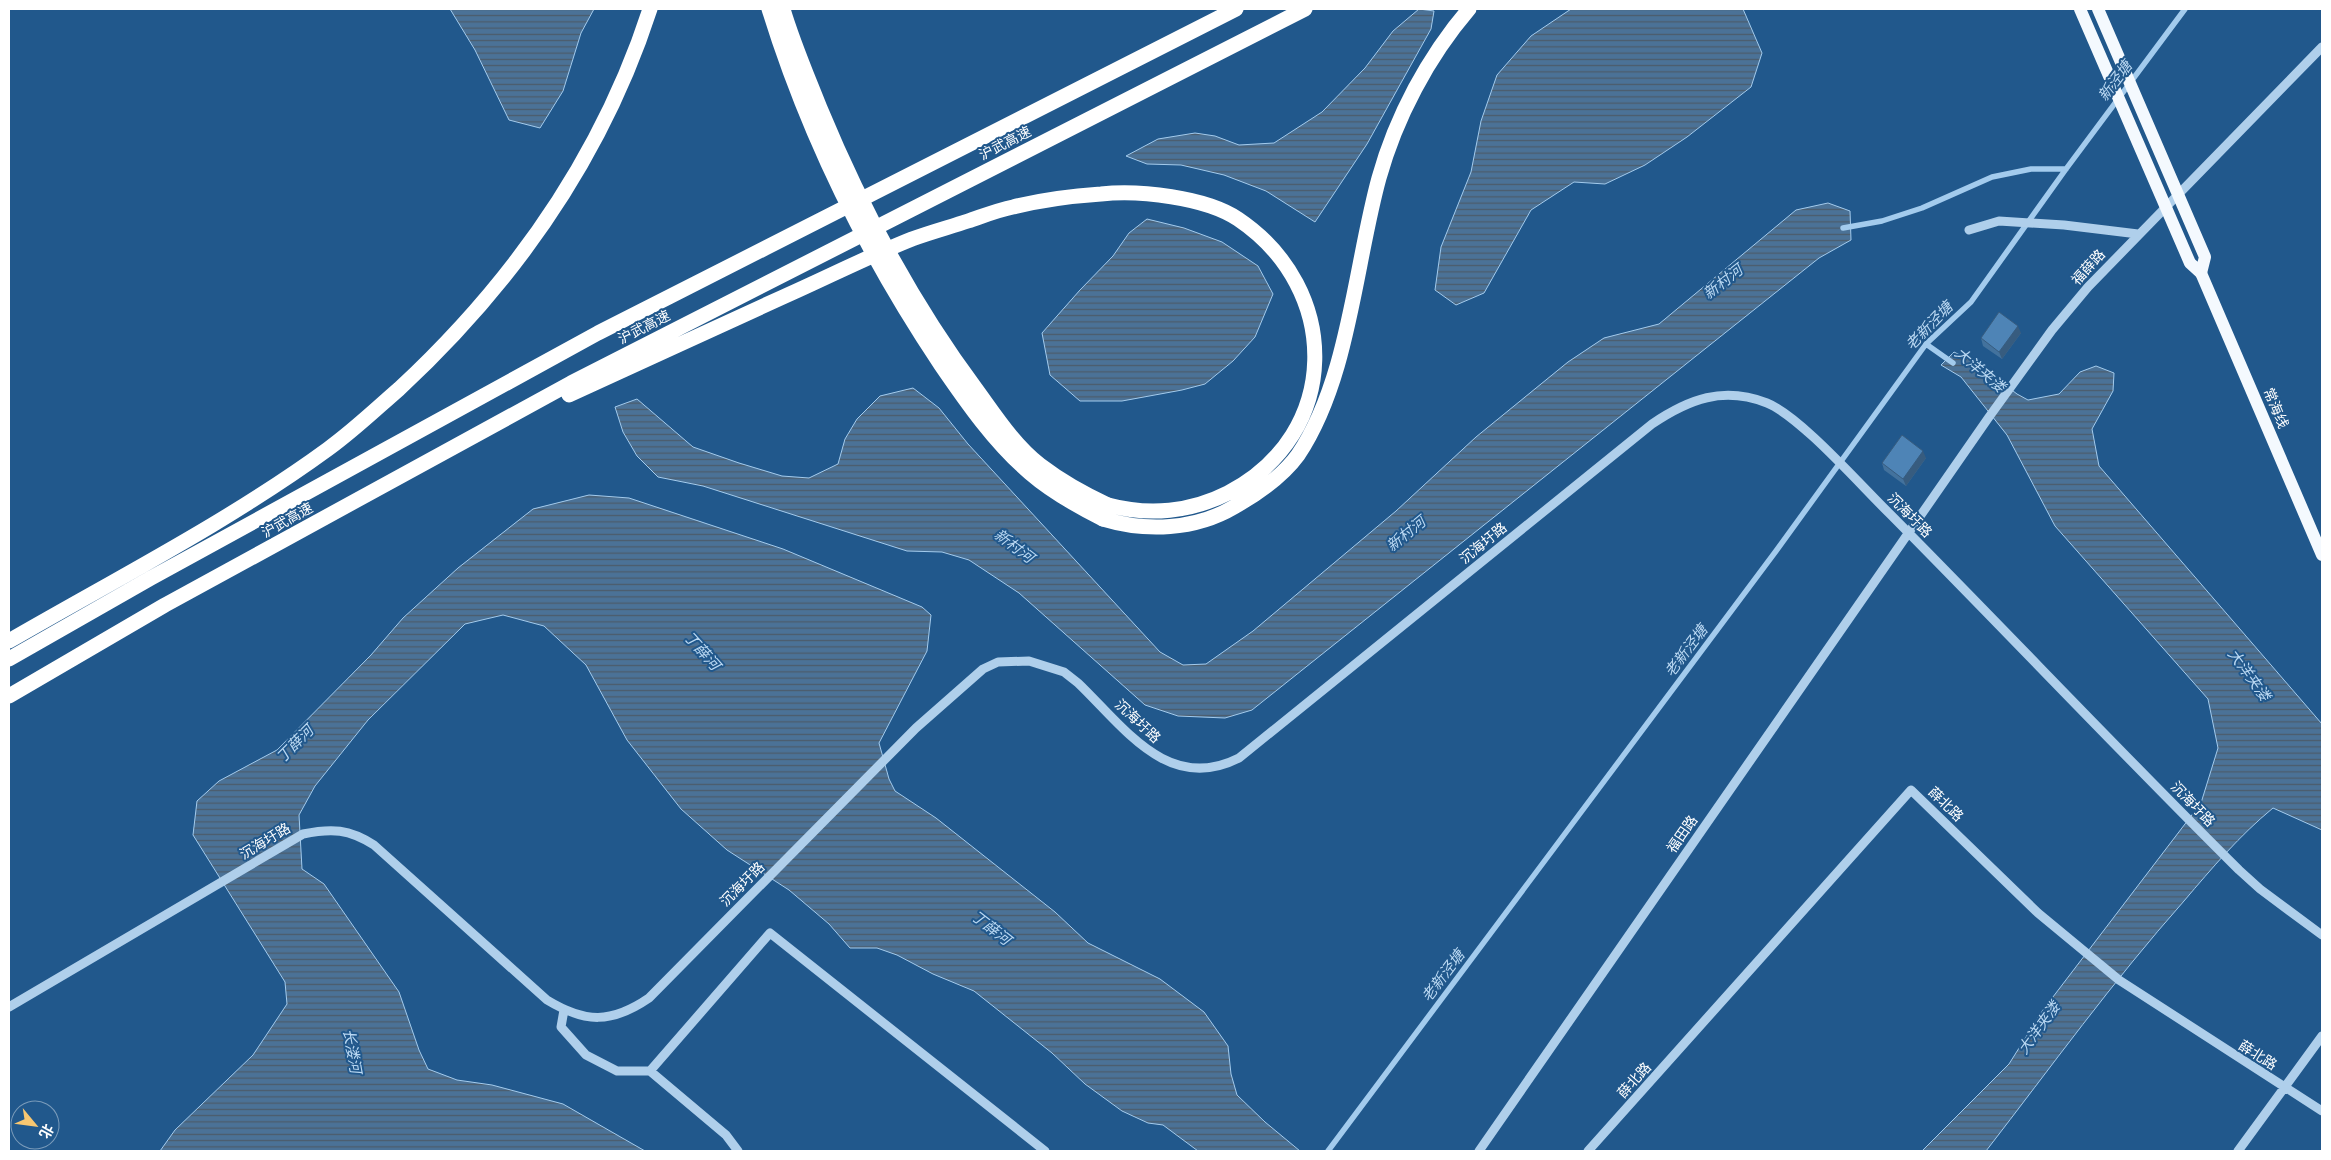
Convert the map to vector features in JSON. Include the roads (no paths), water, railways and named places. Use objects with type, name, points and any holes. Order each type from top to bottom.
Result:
[{"type":"highway","points":[[9,641],[221,519],[330,448],[426,363],[473,315],[540,231],[587,154],[618,92],[650,9]]},
{"type":"highway","points":[[458,445],[912,240],[1013,207],[1103,193],[1148,194],[1193,200],[1236,218],[1271,247],[1298,283],[1312,324],[1316,364],[1307,407],[1285,447],[1252,480],[1209,503],[1164,512],[1106,512],[1070,503],[1029,472],[994,436],[955,385],[917,328],[871,250],[830,168],[780,44],[769,9]]},
{"type":"highway","points":[[783,9],[792,38],[843,162],[883,243],[929,321],[1005,428],[1038,464],[1106,512],[1116,523],[1166,528],[1218,516],[1262,490],[1297,456],[1320,411],[1335,371],[1380,177],[1400,120],[1430,63],[1469,9]]},
{"type":"highway","name":"沪武高速","points":[[9,659],[150,578],[598,333],[1236,9]]},
{"type":"highway","name":"沪武高速","points":[[9,696],[165,605],[571,383],[1305,9]]},
{"type":"main road","name":"常海线","points":[[2080,9],[2190,263],[2201,273],[2322,555]]},
{"type":"main road","name":"常海线","points":[[2098,9],[2205,257],[2201,273]]},
{"type":"street","name":"福薛路","points":[[1908,533],[2016,378],[2088,287],[2322,47]]},
{"type":"street","points":[[1969,230],[1999,221],[2064,225],[2138,234]]},
{"type":"street","name":"沉海圩路","points":[[9,1007],[303,834],[318,831],[350,832],[386,855],[527,983],[564,1010],[577,1016],[592,1018],[607,1017],[638,1006],[649,998],[916,728],[983,669],[998,662],[1029,661],[1064,672],[1158,758],[1188,769],[1225,765],[1239,758],[1652,424],[1673,409],[1690,401],[1728,395],[1768,404],[1790,418],[1908,533],[2228,859],[2260,889],[2322,935]]},
{"type":"street","name":"福田路","points":[[1478,1151],[1908,533]]},
{"type":"street","name":"薛北路","points":[[1588,1151],[1912,790],[2038,913],[2119,980],[2322,1111]]},
{"type":"street","points":[[650,1071],[770,933],[1045,1151]]},
{"type":"street","points":[[564,1010],[561,1027],[586,1055],[617,1070],[650,1071],[726,1135],[738,1151]]},
{"type":"street","points":[[2238,1151],[2322,1036]]},
{"type":"water","points":[[450,9],[594,9],[581,33],[563,91],[540,128],[509,120],[475,50]]},
{"type":"water","points":[[1419,9],[1434,11],[1431,29],[1367,144],[1315,222],[1266,191],[1224,175],[1181,165],[1147,164],[1126,156],[1158,139],[1195,133],[1215,136],[1239,145],[1274,143],[1322,112],[1365,68],[1393,31]]},
{"type":"water","points":[[1571,9],[1743,9],[1762,53],[1751,87],[1687,137],[1645,165],[1605,184],[1574,182],[1531,210],[1484,293],[1456,305],[1435,290],[1441,247],[1471,172],[1481,121],[1497,75],[1531,36]]},
{"type":"water","points":[[1828,203],[1850,211],[1851,240],[1819,258],[1252,710],[1225,718],[1178,716],[1145,705],[1019,593],[969,560],[942,552],[907,551],[703,486],[658,477],[637,456],[623,432],[615,407],[637,399],[693,447],[782,476],[809,478],[838,464],[845,439],[857,419],[880,396],[913,388],[939,408],[968,444],[1160,652],[1183,665],[1206,664],[1253,631],[1396,511],[1476,437],[1568,362],[1604,338],[1659,324],[1796,210]]},
{"type":"water","points":[[1147,219],[1184,228],[1222,242],[1258,266],[1273,294],[1255,337],[1233,361],[1205,384],[1122,401],[1080,401],[1050,375],[1042,333],[1113,256],[1129,233]]},
{"type":"water","points":[[1954,352],[1978,364],[2017,394],[2028,400],[2059,394],[2080,372],[2096,366],[2114,373],[2113,391],[2092,429],[2099,466],[2322,724],[2322,830],[2273,808],[2249,829],[2205,876],[2132,962],[1986,1151],[1922,1151],[2009,1064],[2043,1010],[2201,803],[2218,748],[2208,699],[2055,526],[2007,435],[1961,377],[1941,365]]},
{"type":"water","points":[[589,495],[629,498],[783,549],[922,607],[931,615],[927,651],[879,743],[889,779],[895,791],[936,818],[1055,912],[1088,943],[1160,979],[1204,1012],[1228,1046],[1231,1074],[1237,1095],[1265,1122],[1300,1151],[1198,1151],[1163,1125],[1148,1123],[1122,1111],[1085,1084],[1052,1053],[974,991],[933,974],[897,955],[877,948],[850,948],[829,924],[789,890],[727,850],[681,809],[627,740],[586,665],[544,626],[503,615],[465,624],[368,720],[315,786],[299,815],[302,869],[324,884],[399,992],[419,1050],[428,1069],[457,1080],[492,1085],[563,1104],[645,1151],[160,1151],[175,1130],[253,1055],[287,1004],[285,982],[193,835],[197,801],[219,781],[277,750],[371,655],[403,618],[458,568],[533,509]]},
{"type":"waterway","name":"老新泾塘","points":[[1328,1151],[1776,551],[1926,344],[1971,302],[2066,169],[2185,9]]},
{"type":"waterway","name":"新村河","points":[[1843,228],[1882,221],[1922,208],[1992,177],[2031,169],[2066,169]]},
{"type":"waterway","name":"大洋夹溇","points":[[1926,344],[1953,363]]},
{"type":"water label","name":"新泾塘","points":[[2115,81]]},
{"type":"water label","name":"丁薛河","points":[[702,651]]},
{"type":"water label","name":"丁薛河","points":[[295,744]]},
{"type":"water label","name":"丁薛河","points":[[991,928]]},
{"type":"water label","name":"长溇河","points":[[352,1051]]}]
